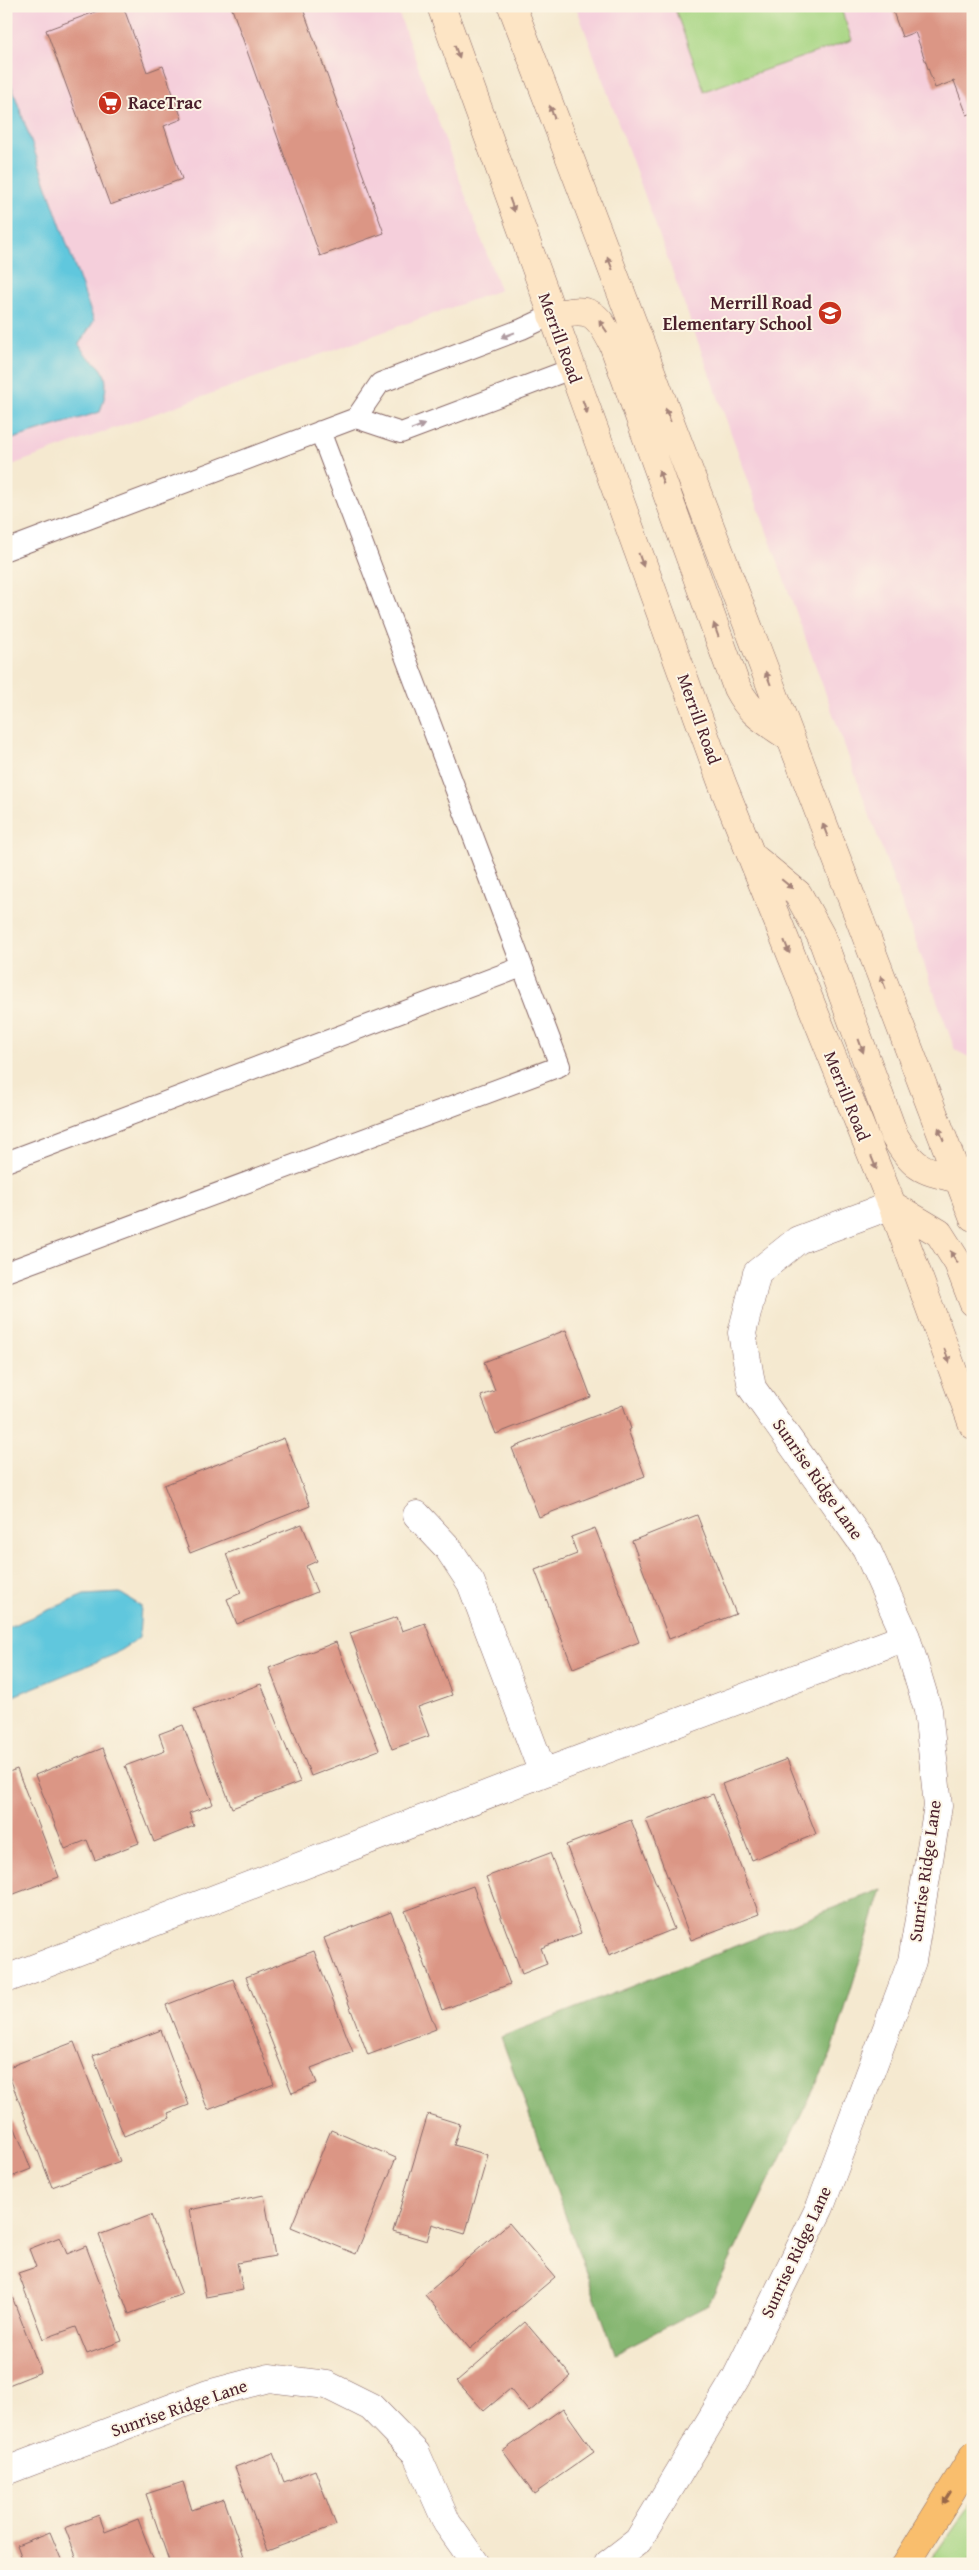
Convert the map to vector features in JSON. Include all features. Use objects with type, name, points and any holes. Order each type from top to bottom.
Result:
[{"type":"highway","points":[[906,2564],[973,2456]]},
{"type":"main road","name":"Merrill Road","points":[[440,6],[749,853],[892,1205],[973,1425]]},
{"type":"main road","points":[[512,6],[790,738],[966,1176],[973,1217]]},
{"type":"main road","points":[[552,315],[577,310],[592,312],[604,326],[737,688],[746,706],[790,738]]},
{"type":"main road","points":[[749,853],[798,894],[821,936],[894,1135],[905,1154],[922,1170],[966,1176]]},
{"type":"main road","points":[[892,1205],[939,1233],[958,1263],[973,1302]]},
{"type":"street","name":"Sunrise Ridge Lane","points":[[608,2564],[638,2541],[736,2378],[820,2207],[912,1961],[938,1806],[928,1710],[906,1637],[866,1548],[752,1388],[742,1333],[756,1273],[798,1240],[892,1205]]},
{"type":"street","points":[[417,1515],[448,1548],[470,1583],[543,1773]]},
{"type":"street","points":[[6,1979],[543,1773],[906,1637]]},
{"type":"street","name":"Sunrise Ridge Lane","points":[[6,2471],[217,2392],[269,2378],[327,2385],[371,2407],[416,2453],[447,2523],[476,2564]]},
{"type":"lane","points":[[6,550],[356,418],[380,383],[522,329],[552,315]]},
{"type":"lane","points":[[356,418],[401,433],[571,368]]},
{"type":"lane","points":[[6,1272],[560,1066],[320,431]]},
{"type":"lane","points":[[6,1162],[522,967]]},
{"type":"shaded area","points":[[6,6],[396,6],[500,290],[6,467]]},
{"type":"shaded area","name":"Merrill Road Elementary School","points":[[576,6],[973,6],[973,1059],[955,1050]]},
{"type":"green space","points":[[674,6],[840,6],[852,40],[704,91]]},
{"type":"green space","points":[[882,1889],[831,2054],[708,2305],[615,2353],[501,2037]]},
{"type":"green space","points":[[973,2500],[973,2555],[969,2560],[970,2564],[928,2564]]},
{"type":"water","points":[[6,70],[94,321],[79,344],[86,354],[100,367],[106,383],[100,412],[6,441]]},
{"type":"water","points":[[120,1593],[141,1606],[139,1638],[113,1655],[6,1699],[6,1628],[84,1595]]},
{"type":"building","points":[[111,6],[123,6],[147,72],[163,66],[182,119],[164,126],[182,179],[110,205],[46,30]]},
{"type":"building","points":[[231,6],[302,6],[384,233],[320,256]]},
{"type":"building","points":[[891,6],[973,6],[973,113],[967,115],[954,81],[935,88],[915,32],[902,37]]},
{"type":"building","points":[[566,1330],[591,1397],[496,1434],[481,1396],[495,1391],[484,1362]]},
{"type":"building","points":[[623,1405],[631,1429],[628,1430],[645,1476],[539,1517],[512,1448]]},
{"type":"building","points":[[284,1438],[310,1506],[190,1553],[164,1485]]},
{"type":"building","points":[[697,1515],[736,1614],[669,1639],[632,1541]]},
{"type":"building","points":[[302,1524],[317,1561],[306,1566],[317,1592],[237,1624],[227,1599],[241,1593],[226,1554]]},
{"type":"building","points":[[595,1528],[639,1642],[573,1668],[535,1570],[577,1554],[571,1537]]},
{"type":"building","points":[[397,1617],[402,1631],[425,1623],[452,1695],[418,1707],[429,1736],[392,1749],[350,1633]]},
{"type":"building","points":[[336,1642],[379,1750],[311,1776],[269,1668]]},
{"type":"building","points":[[261,1684],[300,1782],[232,1808],[194,1709]]},
{"type":"building","points":[[183,1725],[213,1804],[189,1813],[194,1826],[154,1842],[125,1766],[165,1751],[159,1734]]},
{"type":"building","points":[[103,1748],[139,1843],[95,1860],[87,1840],[65,1849],[35,1775]]},
{"type":"building","points":[[787,1759],[816,1834],[752,1860],[722,1784]]},
{"type":"building","points":[[17,1769],[59,1877],[6,1897],[6,1773]]},
{"type":"building","points":[[713,1794],[759,1914],[691,1940],[646,1819]]},
{"type":"building","points":[[631,1820],[674,1929],[609,1955],[566,1845]]},
{"type":"building","points":[[550,1853],[581,1933],[541,1948],[547,1964],[522,1974],[486,1877]]},
{"type":"building","points":[[473,1886],[510,1984],[442,2010],[405,1911]]},
{"type":"building","points":[[391,1912],[436,2029],[368,2055],[324,1938]]},
{"type":"building","points":[[314,1951],[353,2052],[311,2068],[317,2083],[292,2093],[246,1977]]},
{"type":"building","points":[[233,1979],[274,2084],[208,2110],[166,2005]]},
{"type":"building","points":[[161,2030],[189,2105],[168,2113],[170,2118],[124,2136],[93,2056]]},
{"type":"building","points":[[74,2042],[120,2161],[52,2187],[6,2068]]},
{"type":"building","points":[[6,2105],[31,2169],[6,2179]]},
{"type":"building","points":[[428,2114],[460,2124],[454,2145],[488,2155],[465,2234],[432,2224],[427,2241],[393,2231]]},
{"type":"building","points":[[331,2130],[396,2158],[356,2254],[291,2227]]},
{"type":"building","points":[[264,2195],[275,2256],[237,2263],[243,2290],[206,2297],[189,2210]]},
{"type":"building","points":[[151,2215],[182,2294],[129,2314],[99,2235]]},
{"type":"building","points":[[509,2223],[555,2277],[470,2349],[425,2295]]},
{"type":"building","points":[[60,2237],[67,2254],[86,2246],[122,2341],[87,2354],[76,2327],[43,2339],[18,2273],[36,2267],[29,2249]]},
{"type":"building","points":[[6,2281],[41,2372],[6,2386]]},
{"type":"building","points":[[525,2322],[571,2376],[529,2412],[510,2389],[484,2411],[457,2381]]},
{"type":"building","points":[[563,2408],[594,2452],[534,2494],[503,2451]]},
{"type":"building","points":[[273,2453],[284,2482],[315,2470],[336,2525],[267,2551],[235,2467]]},
{"type":"building","points":[[183,2482],[192,2510],[224,2499],[246,2562],[170,2564],[146,2494]]},
{"type":"building","points":[[99,2515],[105,2532],[138,2519],[155,2564],[79,2564],[65,2528]]},
{"type":"building","points":[[50,2532],[63,2564],[24,2564],[17,2545]]},
{"type":"place","name":"RaceTrac","points":[[110,103]]},
{"type":"place","name":"Merrill Road Elementary School","points":[[830,313]]}]
